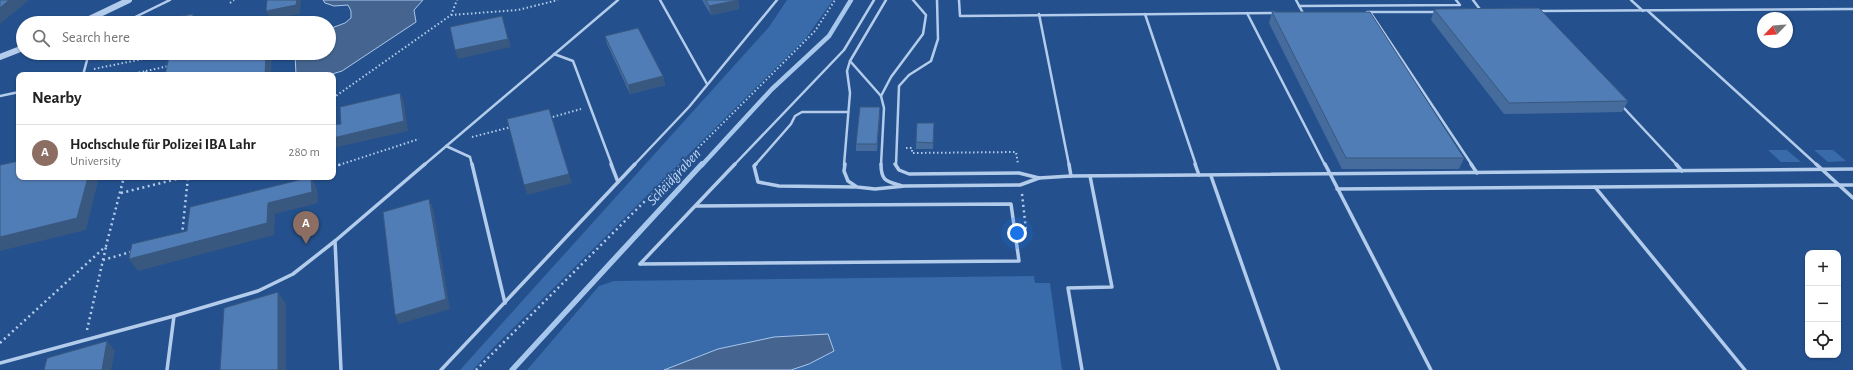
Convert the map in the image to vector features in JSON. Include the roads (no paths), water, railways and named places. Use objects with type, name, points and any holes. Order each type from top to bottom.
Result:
[{"type":"street","points":[[96,16],[130,0]]},
{"type":"street","points":[[0,56],[16,50]]},
{"type":"lane","points":[[137,16],[170,0]]},
{"type":"lane","points":[[0,363],[174,316],[258,290],[293,274],[335,241],[618,0]]},
{"type":"lane","points":[[660,0],[708,84]]},
{"type":"lane","points":[[441,370],[708,84],[777,0]]},
{"type":"lane","points":[[696,206],[1011,204],[1019,261],[640,264],[844,50],[874,0]]},
{"type":"lane","points":[[857,187],[848,181],[844,171],[850,93],[846,71],[850,61],[886,0]]},
{"type":"lane","points":[[881,96],[891,77],[924,34],[926,15],[913,0]]},
{"type":"lane","points":[[938,0],[938,39],[931,61],[909,75],[899,86],[895,164],[899,170],[909,174],[1019,173],[1039,178]]},
{"type":"lane","points":[[959,0],[960,16],[1039,14],[1281,13]]},
{"type":"lane","points":[[1296,0],[1303,13]]},
{"type":"lane","points":[[1299,6],[1460,5],[1456,0]]},
{"type":"lane","points":[[1473,0],[1482,12]]},
{"type":"lane","points":[[1631,0],[1643,11]]},
{"type":"lane","points":[[1541,17],[1536,11],[1853,9]]},
{"type":"lane","points":[[1648,10],[1853,198]]},
{"type":"lane","points":[[1364,12],[1442,12]]},
{"type":"lane","points":[[1370,12],[1477,173]]},
{"type":"lane","points":[[1474,12],[1490,12]]},
{"type":"lane","points":[[1247,13],[1431,370]]},
{"type":"lane","points":[[1296,13],[1310,13]]},
{"type":"lane","points":[[1039,14],[1071,176]]},
{"type":"lane","points":[[1146,14],[1199,175]]},
{"type":"lane","points":[[554,54],[573,61],[618,182]]},
{"type":"lane","points":[[84,72],[87,60]]},
{"type":"lane","points":[[850,61],[881,96],[884,108],[881,174],[886,181],[905,186]]},
{"type":"lane","points":[[0,96],[16,93]]},
{"type":"lane","points":[[1619,102],[1682,171]]},
{"type":"lane","points":[[848,112],[802,112],[795,116],[791,124],[754,166],[758,182],[779,186],[857,187],[875,189],[905,186],[1020,185],[1039,178],[1071,176],[1210,176],[1853,169]]},
{"type":"lane","points":[[446,146],[470,157],[505,303]]},
{"type":"lane","points":[[1082,370],[1068,288],[1112,287],[1090,176]]},
{"type":"lane","points":[[1210,176],[1279,370]]},
{"type":"lane","points":[[1338,189],[1853,185]]},
{"type":"lane","points":[[1595,187],[1745,370]]},
{"type":"lane","points":[[335,241],[341,370]]},
{"type":"lane","points":[[167,370],[174,316]]},
{"type":"waterway","name":"Scheidgraben","points":[[702,165],[772,89],[829,36],[851,0]]},
{"type":"waterway","name":"Scheidgraben","points":[[512,370],[702,164]]},
{"type":"place","name":"Hochschule für Polizei IBA Lahr","points":[[306,244]]}]
